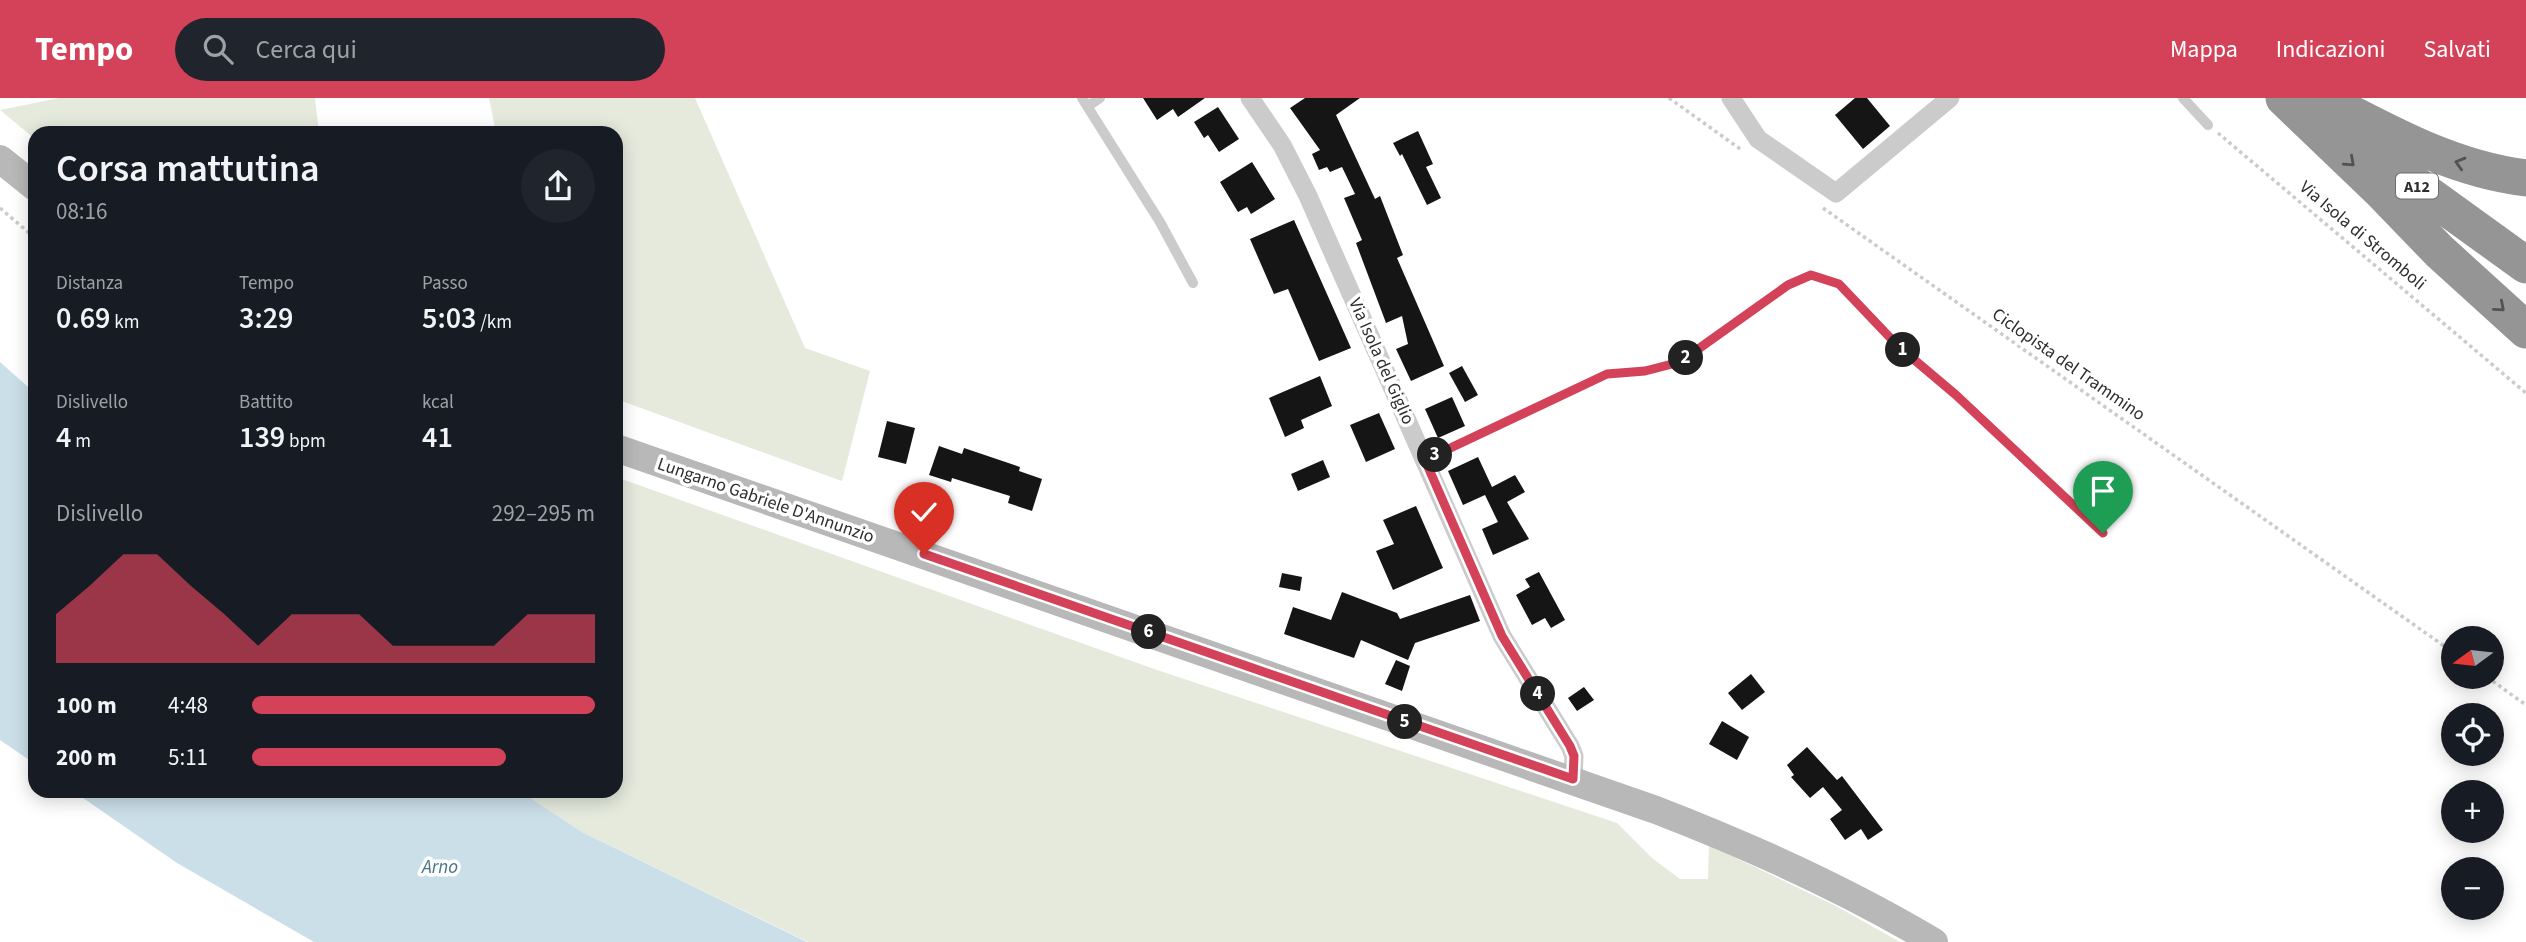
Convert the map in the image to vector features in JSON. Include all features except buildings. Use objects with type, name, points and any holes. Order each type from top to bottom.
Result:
[{"type":"highway","name":"A12","points":[[2284,98],[2381,191],[2526,291]]},
{"type":"highway","name":"A12","points":[[2314,98],[2422,190],[2526,265]]},
{"type":"highway","points":[[2321,98],[2435,156],[2504,175],[2526,178]]},
{"type":"highway","points":[[2381,191],[2439,251],[2526,330]]},
{"type":"main road","points":[[0,159],[28,181]]},
{"type":"main road","name":"Lungarno Gabriele D'Annunzio","points":[[623,450],[1573,779],[1745,844],[1851,895],[1934,942]]},
{"type":"street","name":"Via Isola del Giglio","points":[[1250,98],[1282,145],[1308,196],[1502,636],[1570,746],[1574,756],[1573,779]]},
{"type":"street","points":[[1731,98],[1758,139],[1836,193],[1950,98]]},
{"type":"lane","points":[[1100,98],[1085,102],[1160,222],[1193,283]]},
{"type":"lane","points":[[2183,98],[2208,125]]},
{"type":"lane","points":[[1425,460],[1607,374]]},
{"type":"path","points":[[1669,98],[1748,155]]},
{"type":"path","name":"Via Isola di Stromboli","points":[[2208,125],[2526,393]]},
{"type":"path","name":"Ciclopista del Trammino","points":[[1820,206],[2441,644]]},
{"type":"path","points":[[0,208],[28,232]]},
{"type":"path","points":[[1607,374],[1645,371],[1680,362],[1788,285],[1811,275],[1839,284],[1898,346],[1956,395],[2103,533]]},
{"type":"path","points":[[2504,689],[2526,705]]},
{"type":"shaded area","points":[[59,98],[315,98],[318,126],[28,126],[28,133],[0,110]]},
{"type":"shaded area","points":[[489,98],[695,98],[805,348],[870,371],[842,481],[623,402],[623,126],[495,126]]},
{"type":"shaded area","points":[[623,479],[1157,670],[1617,823],[1652,858],[1680,879],[1708,879],[1709,845],[1836,906],[1900,942],[808,942],[582,832],[531,798],[623,798]]},
{"type":"water","points":[[0,362],[28,387],[28,759],[0,740]]},
{"type":"water","name":"Arno","points":[[83,798],[531,798],[582,832],[807,942],[314,942],[177,863]]},
{"type":"route","points":[[924,554],[1573,779],[1574,756],[1570,746],[1502,636],[1425,460],[1607,374],[1645,371],[1669,367],[1680,362],[1788,285],[1811,275],[1839,284],[1898,346],[1956,395],[2103,533]]}]
